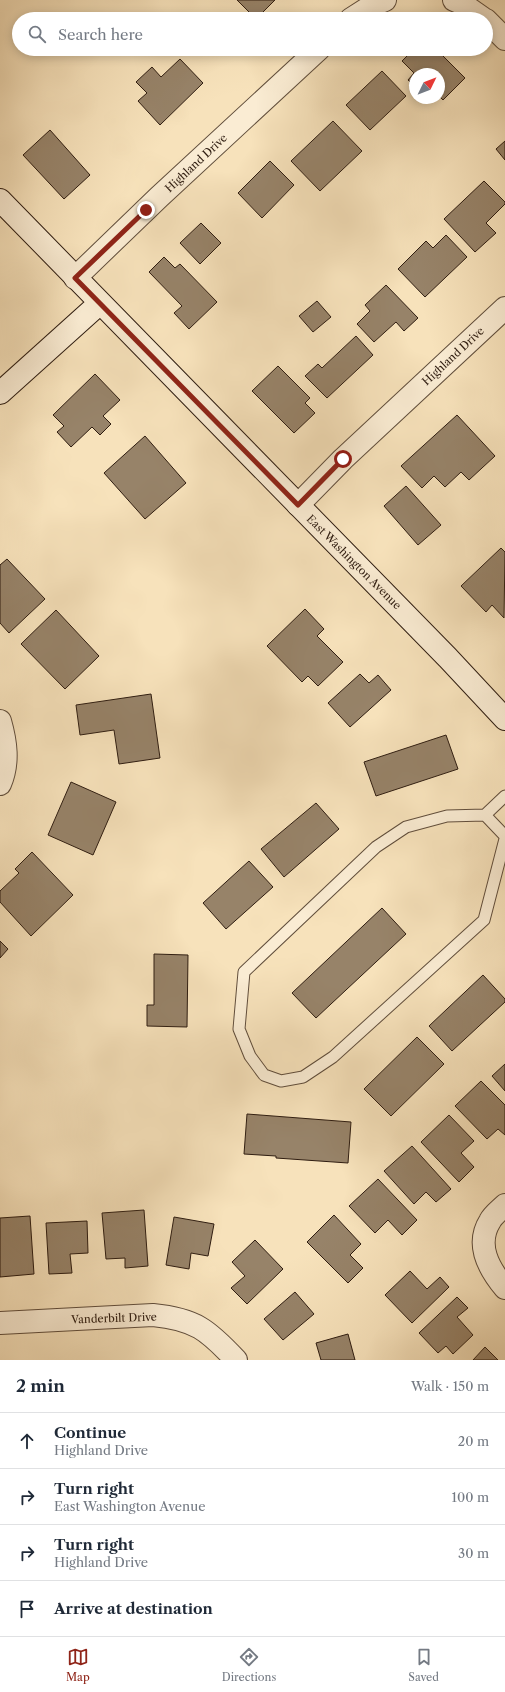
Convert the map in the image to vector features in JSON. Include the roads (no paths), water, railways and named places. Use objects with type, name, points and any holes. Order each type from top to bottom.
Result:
[{"type":"street","points":[[362,12],[385,0]]},
{"type":"street","points":[[454,0],[474,12]]},
{"type":"street","points":[[493,28],[505,39]]},
{"type":"street","name":"Highland Drive","points":[[75,278],[159,197],[311,56]]},
{"type":"street","name":"East Washington Avenue","points":[[0,200],[448,658],[505,719]]},
{"type":"street","points":[[0,393],[100,303]]},
{"type":"street","name":"Highland Drive","points":[[298,505],[343,459],[505,308]]},
{"type":"street","points":[[0,721],[5,738],[6,757],[0,784]]},
{"type":"street","points":[[505,1205],[490,1220],[484,1235],[483,1249],[489,1266],[505,1288]]},
{"type":"street","name":"Vanderbilt Drive","points":[[0,1323],[153,1315],[174,1317],[196,1325],[214,1337],[236,1360]]},
{"type":"lane","points":[[505,796],[485,815],[447,816],[413,825],[406,827],[376,846],[244,972],[239,1029],[250,1056],[264,1075],[281,1080],[303,1077],[333,1057],[484,920],[505,839]]},
{"type":"lane","points":[[485,815],[505,836]]}]
